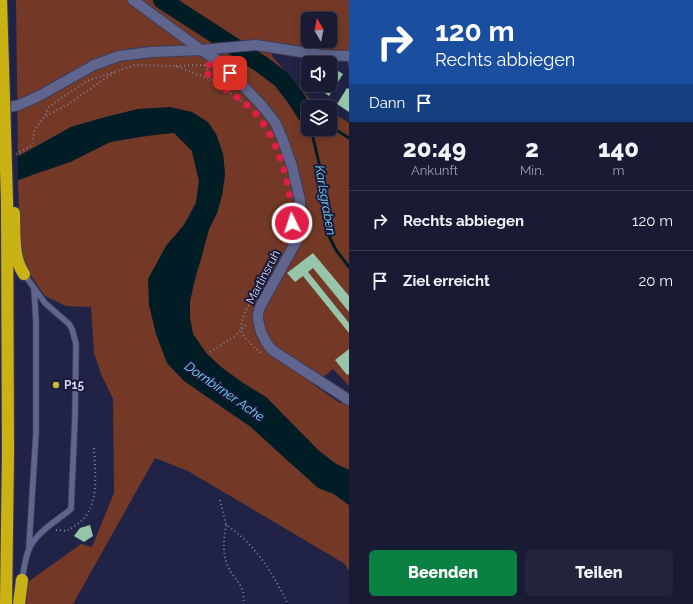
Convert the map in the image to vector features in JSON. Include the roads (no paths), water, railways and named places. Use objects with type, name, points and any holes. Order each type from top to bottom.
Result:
[{"type":"highway","points":[[1,0],[2,104],[6,202],[14,209],[11,225],[6,604]]},
{"type":"highway","points":[[11,225],[17,257],[24,274]]},
{"type":"highway","points":[[19,604],[22,580]]},
{"type":"street","name":"Martinsruh","points":[[133,0],[201,50],[223,64],[275,122],[292,166],[300,200],[302,222],[296,242],[262,302],[258,314],[260,332],[272,350],[349,400]]},
{"type":"street","points":[[2,104],[19,105],[39,96],[94,65],[119,56],[150,52],[216,49],[251,45],[321,55],[349,56]]},
{"type":"lane","points":[[24,274],[45,303],[72,329],[76,344],[75,417],[71,509],[42,532],[29,548]]},
{"type":"lane","points":[[22,580],[29,548],[36,433],[36,321],[34,288]]},
{"type":"water","name":"Dornbirner Ache","points":[[170,107],[192,112],[208,122],[216,134],[223,154],[225,174],[222,195],[217,213],[209,229],[196,273],[190,301],[190,318],[193,334],[206,353],[221,367],[266,397],[318,450],[336,464],[349,470],[349,505],[334,494],[318,488],[251,427],[184,381],[167,363],[156,334],[149,305],[148,279],[166,246],[185,224],[196,203],[199,181],[192,151],[174,133],[143,136],[110,142],[70,162],[0,187],[0,164],[20,156],[71,127],[138,109]]},
{"type":"waterway","points":[[162,0],[261,64],[281,79],[301,106]]},
{"type":"waterway","points":[[337,130],[349,138]]},
{"type":"waterway","name":"Karlsgraben","points":[[313,136],[319,163],[325,220],[329,236],[336,250],[349,267]]},
{"type":"place","name":"P15","points":[[56,385]]}]
